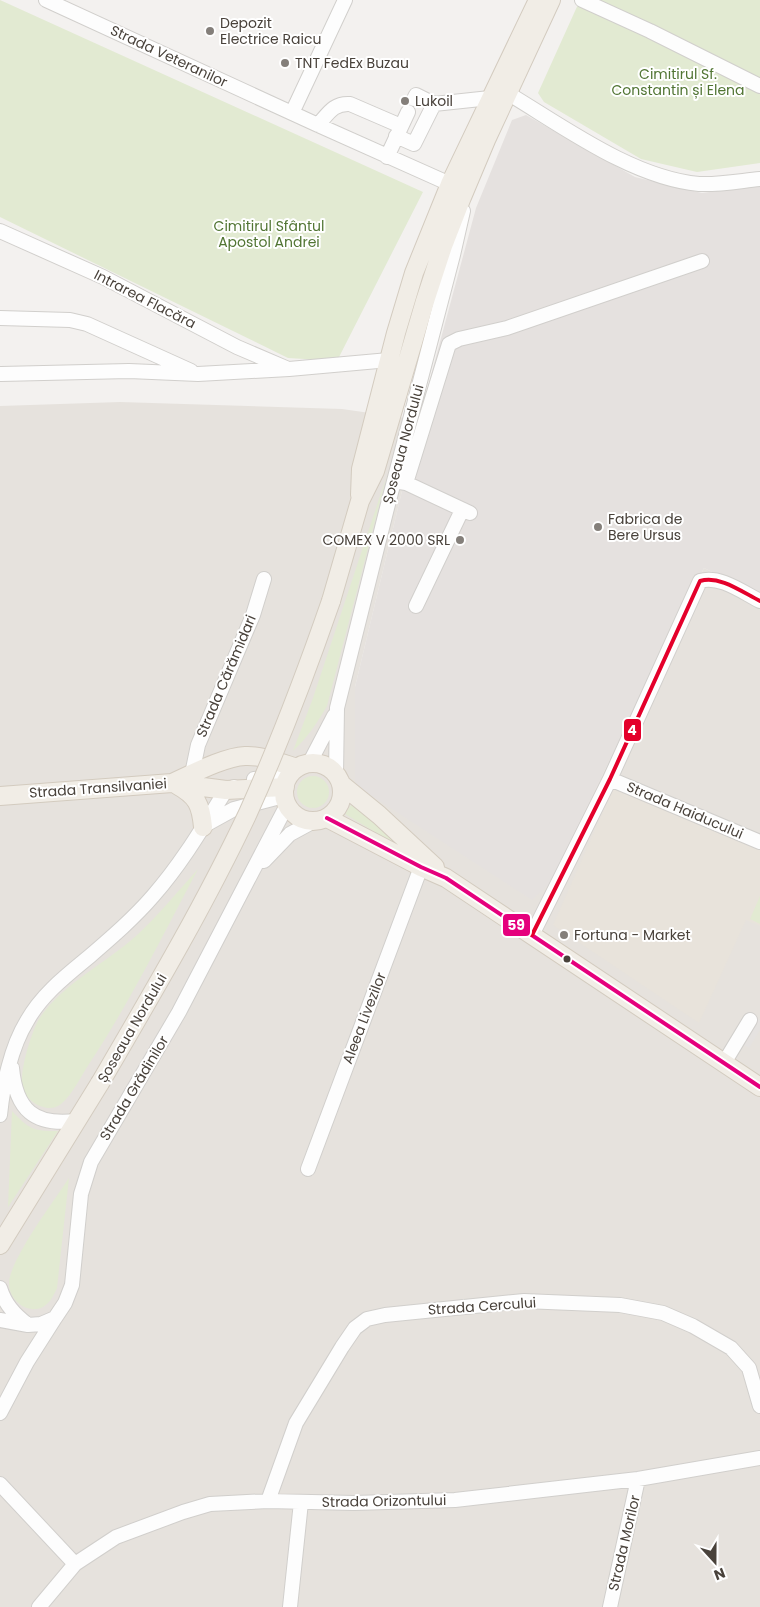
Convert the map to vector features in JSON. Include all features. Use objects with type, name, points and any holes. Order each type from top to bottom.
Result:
[{"type":"main road","name":"Șoseaua Nordului","points":[[360,500],[361,468],[414,273],[450,184],[538,0]]},
{"type":"main road","name":"Șoseaua Nordului","points":[[0,1245],[100,1083],[161,979],[248,813],[288,718],[331,601],[360,500],[375,470],[443,246],[469,180],[551,0]]},
{"type":"main road","points":[[172,783],[233,758],[246,756],[262,757],[292,783]]},
{"type":"main road","points":[[292,783],[319,764],[329,768],[338,780],[446,878],[760,1087]]},
{"type":"main road","points":[[321,819],[338,807],[341,799],[338,780]]},
{"type":"main road","points":[[172,783],[190,792],[202,813],[203,827]]},
{"type":"main road","name":"Strada Transilvaniei","points":[[0,796],[172,783],[226,790],[292,783]]},
{"type":"main road","points":[[292,783],[291,811],[301,819],[321,819],[446,878]]},
{"type":"street","name":"Strada Veteranilor","points":[[46,0],[292,114],[450,184]]},
{"type":"street","points":[[292,114],[345,0]]},
{"type":"street","points":[[582,0],[650,30],[760,86]]},
{"type":"street","points":[[509,94],[622,161],[647,172],[699,184],[730,183],[760,179]]},
{"type":"street","points":[[414,99],[416,95],[434,104],[490,98]]},
{"type":"street","points":[[318,125],[332,109],[341,104],[350,104],[399,131],[414,144],[434,104]]},
{"type":"street","points":[[387,156],[408,112]]},
{"type":"street","name":"Șoseaua Nordului","points":[[338,780],[336,745],[337,708],[400,482],[469,180]]},
{"type":"street","name":"Intrarea Flacăra","points":[[0,231],[103,277],[237,347],[289,369]]},
{"type":"street","points":[[416,606],[466,512],[400,482],[449,344],[459,339],[507,328],[702,260]]},
{"type":"street","points":[[0,318],[70,320],[87,324],[198,374]]},
{"type":"street","points":[[1,374],[129,370],[198,374],[289,369],[389,360]]},
{"type":"street","points":[[532,935],[610,779],[700,581],[710,578],[723,582],[760,601]]},
{"type":"street","name":"Strada Cărămidari","points":[[192,774],[198,745],[253,615],[264,579]]},
{"type":"street","name":"Șoseaua Nordului","points":[[253,872],[292,783],[337,708]]},
{"type":"street","name":"Strada Haiducului","points":[[610,779],[760,842]]},
{"type":"street","points":[[203,827],[234,809],[292,783]]},
{"type":"street","points":[[0,1115],[2,1092],[19,1037],[27,1020],[52,989],[129,922],[153,896],[185,857],[226,790]]},
{"type":"street","points":[[253,872],[290,834],[321,819]]},
{"type":"street","name":"Aleea Livezilor","points":[[308,1169],[421,867]]},
{"type":"street","name":"Strada Grădinilor","points":[[0,1413],[27,1362],[65,1303],[72,1285],[81,1194],[91,1162],[179,1012],[253,872]]},
{"type":"street","points":[[724,1063],[750,1020]]},
{"type":"street","points":[[11,1061],[13,1084],[18,1098],[26,1109],[40,1120],[58,1124],[76,1121]]},
{"type":"street","points":[[0,1288],[9,1306],[28,1325]]},
{"type":"street","name":"Strada Cercului","points":[[268,1500],[296,1423],[342,1347],[355,1328],[367,1319],[385,1315],[524,1301],[620,1305],[663,1313],[693,1326],[731,1348],[749,1368],[760,1406]]},
{"type":"street","points":[[0,1320],[28,1325],[41,1324],[55,1318]]},
{"type":"street","name":"Strada Orizontului","points":[[39,1607],[75,1564],[116,1537],[210,1504],[268,1500],[354,1503],[454,1500],[638,1480],[760,1458]]},
{"type":"street","name":"Strada Morilor","points":[[610,1607],[638,1480]]},
{"type":"street","points":[[0,1484],[75,1564]]},
{"type":"street","points":[[290,1607],[301,1502]]},
{"type":"shaded area","points":[[526,115],[635,177],[702,193],[760,185],[760,595],[704,568],[549,884],[532,900],[355,785],[355,687],[419,420],[476,208],[512,120]]},
{"type":"shaded area","points":[[120,402],[342,409],[419,420],[355,687],[529,890],[549,883],[704,568],[760,595],[760,1607],[0,1607],[0,406]]},
{"type":"shaded area","points":[[614,787],[760,849],[760,926],[746,920],[699,1023],[553,925]]},
{"type":"shaded area","points":[[749,1012],[760,1020],[760,1030],[749,1048],[731,1039]]},
{"type":"green space","name":"Cimitirul Sfântul Apostol Andrei","points":[[0,0],[423,192],[337,361],[288,358],[0,217]]},
{"type":"green space","name":"Cimitirul Sf. Constantin și Elena","points":[[580,0],[760,0],[760,163],[697,172],[641,159],[544,102],[538,93]]},
{"type":"green space","points":[[387,475],[327,706],[312,730],[293,751],[313,698]]},
{"type":"green space","points":[[313,776],[325,780],[329,792],[325,804],[313,808],[301,804],[297,792],[301,780]]},
{"type":"green space","points":[[353,802],[415,856],[345,814]]},
{"type":"green space","points":[[198,869],[132,992],[73,1090],[56,1107],[46,1108],[34,1103],[24,1091],[22,1073],[30,1042],[39,1019],[49,1006],[72,984],[136,936]]},
{"type":"green space","points":[[760,896],[760,924],[750,919]]},
{"type":"green space","points":[[12,1111],[32,1128],[58,1131],[8,1207]]},
{"type":"green space","points":[[69,1178],[57,1288],[50,1301],[43,1307],[31,1309],[15,1300],[9,1282],[17,1259],[25,1245]]},
{"type":"transit line","name":"4","points":[[532,935],[610,779],[700,581],[715,580],[723,582],[760,601]]},
{"type":"transit line","name":"59","points":[[327,818],[446,878],[760,1087]]},
{"type":"place","name":"Depozit Electrice Raicu","points":[[210,31]]},
{"type":"place","name":"TNT FedEx Buzau","points":[[285,63]]},
{"type":"place","name":"Lukoil","points":[[405,101]]},
{"type":"place","name":"Fabrica de Bere Ursus","points":[[598,527]]},
{"type":"place","name":"COMEX V 2000 SRL","points":[[460,540]]},
{"type":"place","name":"Fortuna - Market","points":[[564,935]]}]
